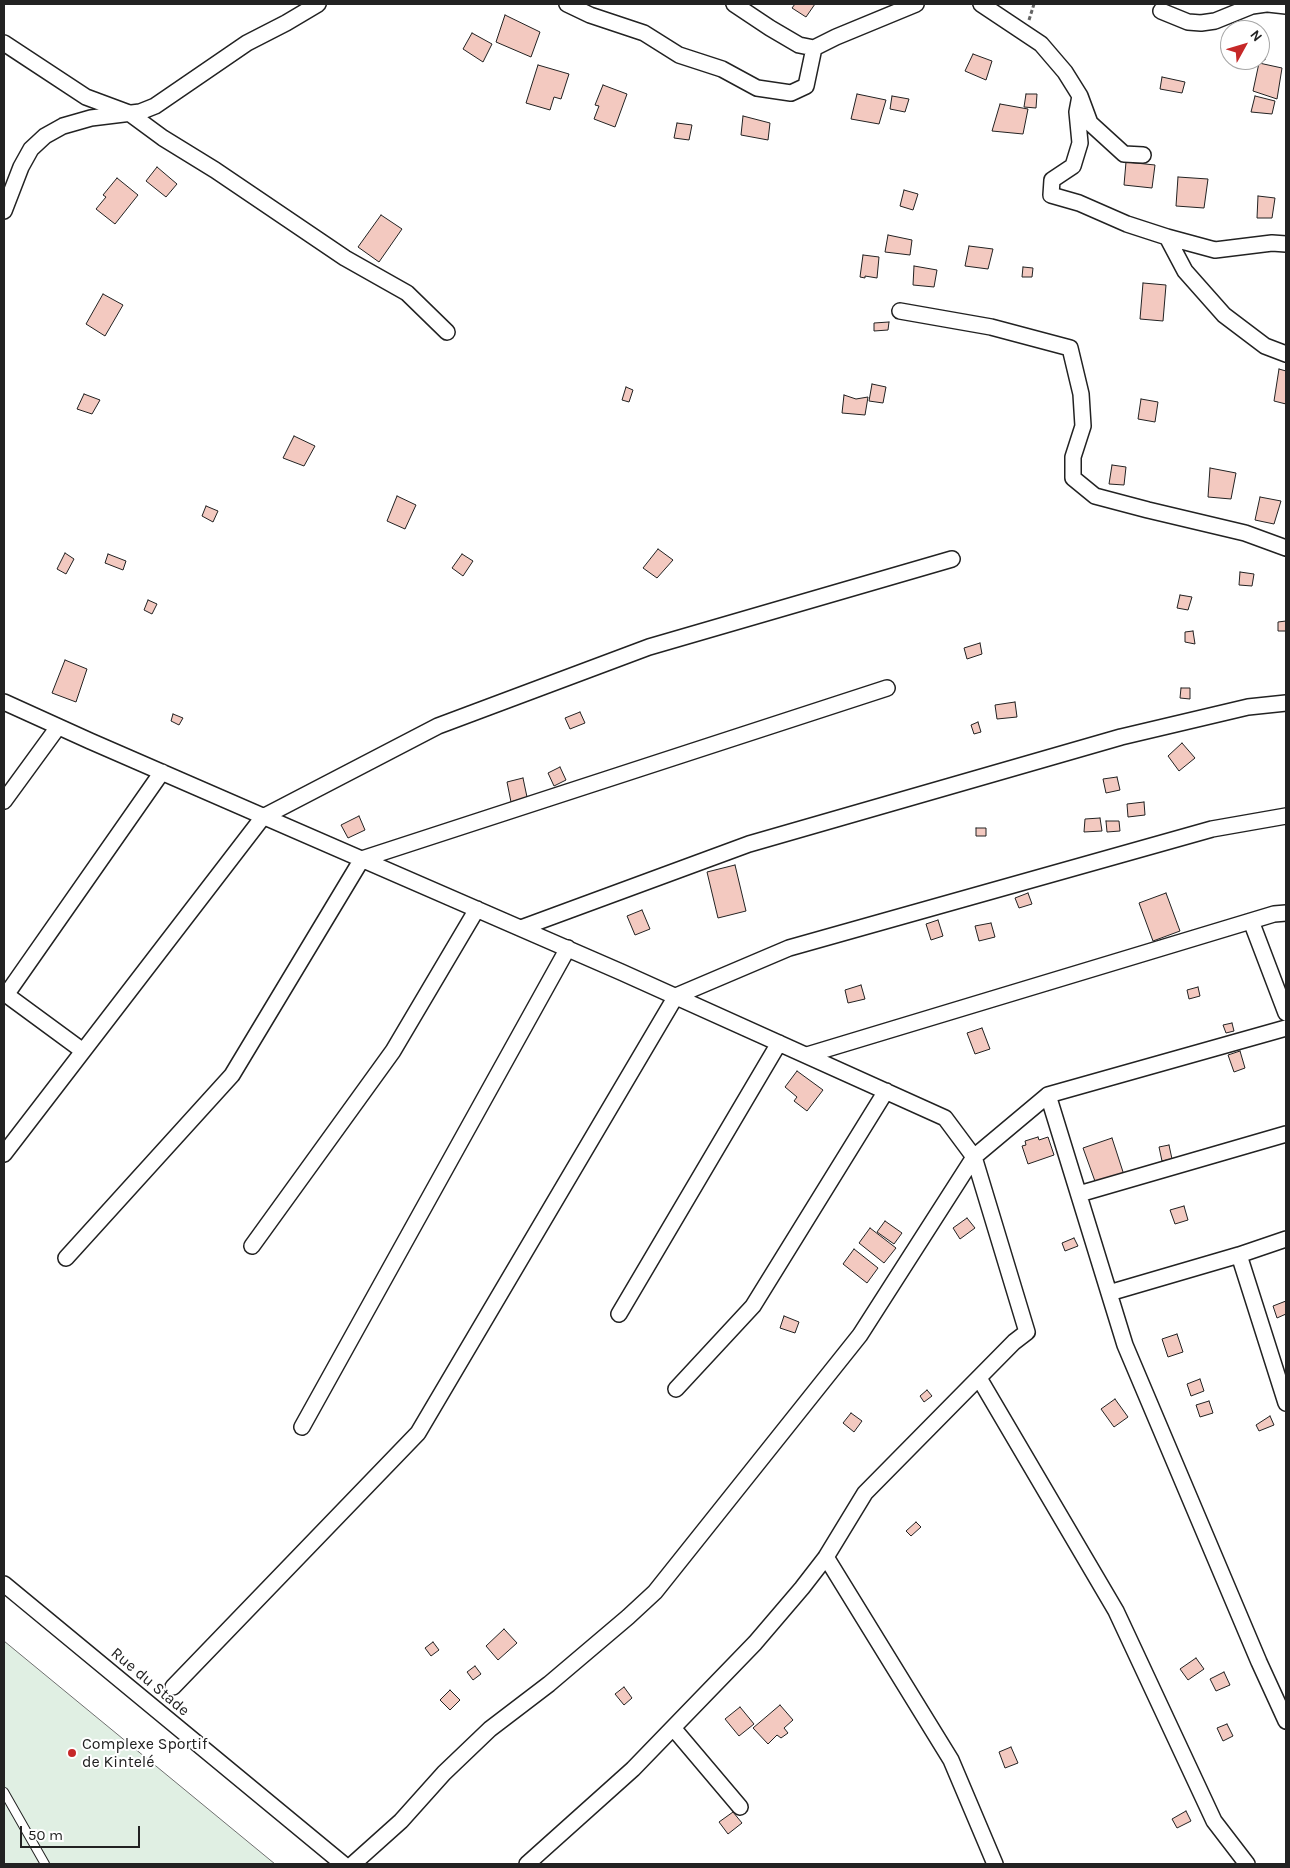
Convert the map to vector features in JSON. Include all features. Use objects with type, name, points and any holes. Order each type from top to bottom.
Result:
[{"type":"street","points":[[4,210],[21,167],[31,149],[45,136],[63,126],[91,118],[140,112],[155,106],[247,42],[318,4]]},
{"type":"street","points":[[567,4],[590,15],[644,33],[679,55],[722,70],[758,88],[791,93],[806,86],[814,48]]},
{"type":"street","points":[[734,4],[799,45],[814,48],[916,4]]},
{"type":"street","points":[[981,4],[1041,44],[1066,72],[1080,96],[1090,123],[1124,154],[1144,155]]},
{"type":"street","points":[[1161,11],[1188,22],[1201,23],[1214,21],[1252,6],[1267,4],[1286,6]]},
{"type":"street","points":[[4,43],[86,97],[128,113],[345,258],[407,293],[447,332]]},
{"type":"street","points":[[1080,96],[1077,112],[1080,142],[1074,166],[1052,180],[1051,195],[1079,203],[1127,224],[1215,250],[1272,243],[1286,244]]},
{"type":"street","points":[[1167,237],[1185,271],[1224,315],[1265,346],[1286,354]]},
{"type":"street","points":[[900,311],[991,327],[1070,348],[1081,394],[1083,426],[1073,457],[1073,478],[1095,496],[1245,533],[1286,548]]},
{"type":"street","points":[[4,1154],[263,816],[438,726],[649,647],[952,559]]},
{"type":"street","points":[[66,1258],[232,1075],[362,859],[887,688]]},
{"type":"street","points":[[4,702],[568,948],[945,1118],[974,1157],[1027,1332],[865,1493],[826,1557],[755,1644],[633,1769],[527,1864]]},
{"type":"street","points":[[521,928],[749,844],[1122,737],[1248,708],[1286,703]]},
{"type":"street","points":[[4,801],[58,727]]},
{"type":"street","points":[[83,1051],[5,994],[162,772]]},
{"type":"street","points":[[173,1687],[418,1433],[676,996],[789,948],[1212,829],[1286,816]]},
{"type":"street","points":[[252,1246],[393,1051],[477,909]]},
{"type":"street","points":[[808,1055],[1274,914],[1286,913]]},
{"type":"street","points":[[1251,921],[1286,1013]]},
{"type":"street","points":[[302,1427],[568,948]]},
{"type":"street","points":[[353,1864],[401,1820],[444,1773],[490,1729],[549,1684],[655,1592],[860,1335],[974,1157],[1048,1095],[1286,1028]]},
{"type":"street","points":[[619,1314],[779,1042]]},
{"type":"street","points":[[676,1389],[753,1306],[886,1091]]},
{"type":"street","points":[[1048,1095],[1125,1345],[1286,1721]]},
{"type":"street","points":[[1079,1194],[1286,1134]]},
{"type":"street","points":[[1109,1293],[1239,1255],[1286,1239]]},
{"type":"street","points":[[1239,1255],[1286,1403]]},
{"type":"street","points":[[979,1378],[1116,1611],[1214,1821],[1246,1864]]},
{"type":"street","points":[[826,1557],[951,1760],[995,1864]]},
{"type":"street","name":"Rue du Stade","points":[[4,1584],[343,1864]]},
{"type":"street","points":[[674,1729],[740,1807]]},
{"type":"lane","points":[[4,1792],[45,1864]]},
{"type":"green space","name":"Complexe Sportif de Kintelé","points":[[4,1641],[275,1864],[4,1864]]},
{"type":"building","points":[[795,4],[815,4],[806,17],[792,8]]},
{"type":"building","points":[[505,15],[540,32],[531,57],[496,42]]},
{"type":"building","points":[[472,33],[492,44],[483,62],[463,49]]},
{"type":"building","points":[[973,54],[992,61],[986,80],[965,71]]},
{"type":"building","points":[[538,65],[569,74],[561,99],[554,97],[550,110],[526,103]]},
{"type":"building","points":[[1270,65],[1282,68],[1277,99],[1253,91],[1258,70],[1270,70]]},
{"type":"building","points":[[1162,77],[1185,82],[1182,93],[1160,89]]},
{"type":"building","points":[[603,85],[627,94],[615,127],[594,119],[599,106],[595,105]]},
{"type":"building","points":[[857,94],[886,100],[879,124],[851,119]]},
{"type":"building","points":[[1026,94],[1037,94],[1036,108],[1024,107]]},
{"type":"building","points":[[892,96],[909,99],[905,112],[890,109]]},
{"type":"building","points":[[1255,96],[1275,101],[1272,114],[1251,112]]},
{"type":"building","points":[[1000,104],[1028,109],[1023,134],[992,131]]},
{"type":"building","points":[[743,116],[770,123],[768,140],[741,135]]},
{"type":"building","points":[[677,123],[692,125],[689,140],[674,138]]},
{"type":"building","points":[[1126,162],[1155,165],[1152,188],[1124,185]]},
{"type":"building","points":[[157,167],[177,184],[166,197],[146,181]]},
{"type":"building","points":[[1178,177],[1208,179],[1204,208],[1176,206]]},
{"type":"building","points":[[117,178],[138,195],[115,224],[96,209],[106,197],[103,195]]},
{"type":"building","points":[[904,190],[918,194],[913,210],[900,206]]},
{"type":"building","points":[[1258,196],[1275,198],[1272,218],[1257,218]]},
{"type":"building","points":[[381,215],[402,229],[379,262],[358,247]]},
{"type":"building","points":[[888,235],[912,240],[910,255],[885,252]]},
{"type":"building","points":[[969,246],[993,249],[988,269],[965,266]]},
{"type":"building","points":[[863,255],[879,257],[877,278],[860,277]]},
{"type":"building","points":[[914,266],[937,270],[934,287],[913,285]]},
{"type":"building","points":[[1023,267],[1033,268],[1032,277],[1022,277]]},
{"type":"building","points":[[1143,283],[1166,285],[1163,321],[1140,319]]},
{"type":"building","points":[[103,294],[123,305],[105,336],[86,324]]},
{"type":"building","points":[[889,322],[888,330],[874,331],[874,323]]},
{"type":"building","points":[[1279,369],[1286,371],[1286,404],[1274,401]]},
{"type":"building","points":[[872,384],[886,387],[883,403],[869,401]]},
{"type":"building","points":[[626,387],[633,390],[629,402],[622,400]]},
{"type":"building","points":[[84,394],[100,400],[92,414],[77,409]]},
{"type":"building","points":[[844,395],[856,399],[868,397],[865,415],[842,413]]},
{"type":"building","points":[[1141,399],[1158,402],[1155,422],[1138,419]]},
{"type":"building","points":[[294,436],[315,446],[304,466],[283,458]]},
{"type":"building","points":[[1112,465],[1126,467],[1124,485],[1109,484]]},
{"type":"building","points":[[1210,468],[1236,473],[1231,499],[1208,497]]},
{"type":"building","points":[[397,496],[416,505],[405,529],[387,521]]},
{"type":"building","points":[[1260,497],[1281,501],[1274,524],[1255,520]]},
{"type":"building","points":[[206,506],[218,511],[213,522],[202,516]]},
{"type":"building","points":[[658,549],[673,560],[657,578],[643,568]]},
{"type":"building","points":[[65,553],[74,559],[66,574],[57,569]]},
{"type":"building","points":[[108,554],[126,561],[123,570],[105,563]]},
{"type":"building","points":[[462,554],[473,561],[463,576],[452,568]]},
{"type":"building","points":[[1240,572],[1254,574],[1252,586],[1239,585]]},
{"type":"building","points":[[1180,595],[1192,597],[1188,610],[1177,608]]},
{"type":"building","points":[[148,600],[157,604],[152,614],[144,610]]},
{"type":"building","points":[[1286,621],[1286,631],[1278,631],[1278,622]]},
{"type":"building","points":[[1193,631],[1195,644],[1185,642],[1185,632]]},
{"type":"building","points":[[980,643],[982,654],[967,659],[964,648]]},
{"type":"building","points":[[65,660],[87,669],[76,702],[52,693]]},
{"type":"building","points":[[1181,688],[1190,688],[1190,699],[1180,698]]},
{"type":"building","points":[[1015,702],[1017,717],[997,719],[995,705]]},
{"type":"building","points":[[580,712],[585,723],[570,729],[565,718]]},
{"type":"building","points":[[173,714],[183,718],[179,725],[171,721]]},
{"type":"building","points":[[978,722],[981,732],[974,734],[971,725]]},
{"type":"building","points":[[1182,743],[1195,758],[1179,771],[1168,756]]},
{"type":"building","points":[[560,767],[566,780],[554,786],[548,773]]},
{"type":"building","points":[[1117,777],[1120,790],[1106,793],[1103,779]]},
{"type":"building","points":[[523,778],[527,797],[511,802],[507,782]]},
{"type":"building","points":[[1144,802],[1145,815],[1128,817],[1127,804]]},
{"type":"building","points":[[359,816],[365,830],[348,838],[341,825]]},
{"type":"building","points":[[1100,818],[1102,831],[1084,832],[1085,819]]},
{"type":"building","points":[[1106,821],[1119,821],[1120,831],[1107,832]]},
{"type":"building","points":[[976,828],[986,828],[986,836],[976,836]]},
{"type":"building","points":[[735,865],[746,911],[718,918],[707,872]]},
{"type":"building","points":[[1028,893],[1032,904],[1019,908],[1015,898]]},
{"type":"building","points":[[1166,893],[1180,931],[1153,941],[1139,903]]},
{"type":"building","points":[[642,910],[650,929],[635,935],[627,916]]},
{"type":"building","points":[[938,920],[943,936],[931,940],[926,924]]},
{"type":"building","points":[[991,923],[995,937],[979,941],[975,926]]},
{"type":"building","points":[[861,985],[865,999],[848,1003],[845,990]]},
{"type":"building","points":[[1198,987],[1200,996],[1189,999],[1187,990]]},
{"type":"building","points":[[1232,1023],[1234,1031],[1226,1033],[1223,1025]]},
{"type":"building","points":[[982,1028],[990,1049],[975,1054],[967,1033]]},
{"type":"building","points":[[1240,1051],[1245,1068],[1234,1072],[1228,1055]]},
{"type":"building","points":[[797,1071],[823,1090],[807,1111],[794,1101],[797,1097],[785,1087]]},
{"type":"building","points":[[1038,1137],[1039,1140],[1048,1137],[1054,1155],[1028,1164],[1022,1146],[1026,1145],[1025,1141]]},
{"type":"building","points":[[1112,1138],[1124,1175],[1096,1184],[1083,1148]]},
{"type":"building","points":[[1169,1145],[1172,1159],[1162,1161],[1159,1147]]},
{"type":"building","points":[[1184,1206],[1188,1220],[1175,1224],[1170,1210]]},
{"type":"building","points":[[967,1218],[975,1228],[960,1239],[953,1228]]},
{"type":"building","points":[[885,1221],[902,1233],[894,1244],[877,1232]]},
{"type":"building","points":[[870,1228],[896,1248],[884,1263],[859,1243]]},
{"type":"building","points":[[1074,1238],[1078,1246],[1065,1251],[1062,1243]]},
{"type":"building","points":[[854,1249],[878,1268],[867,1283],[843,1264]]},
{"type":"building","points":[[1286,1301],[1286,1314],[1277,1318],[1273,1306]]},
{"type":"building","points":[[784,1316],[799,1322],[795,1333],[780,1328]]},
{"type":"building","points":[[1177,1334],[1183,1352],[1168,1357],[1162,1339]]},
{"type":"building","points":[[1200,1379],[1204,1391],[1191,1396],[1187,1384]]},
{"type":"building","points":[[927,1390],[932,1396],[924,1402],[920,1396]]},
{"type":"building","points":[[1115,1399],[1128,1417],[1114,1427],[1101,1409]]},
{"type":"building","points":[[1209,1401],[1213,1413],[1200,1417],[1196,1405]]},
{"type":"building","points":[[851,1413],[862,1421],[854,1432],[843,1423]]},
{"type":"building","points":[[1270,1416],[1274,1425],[1259,1431],[1256,1425]]},
{"type":"building","points":[[916,1522],[921,1527],[911,1536],[906,1531]]},
{"type":"building","points":[[504,1629],[517,1643],[498,1660],[486,1646]]},
{"type":"building","points":[[433,1642],[439,1650],[431,1656],[425,1648]]},
{"type":"building","points":[[1196,1658],[1204,1669],[1188,1680],[1180,1669]]},
{"type":"building","points":[[475,1666],[481,1674],[473,1680],[467,1672]]},
{"type":"building","points":[[1224,1672],[1230,1685],[1216,1691],[1210,1679]]},
{"type":"building","points":[[624,1687],[632,1698],[624,1705],[615,1694]]},
{"type":"building","points":[[450,1690],[460,1700],[450,1710],[440,1700]]},
{"type":"building","points":[[780,1705],[793,1720],[784,1728],[788,1733],[781,1738],[777,1735],[768,1744],[753,1728]]},
{"type":"building","points":[[740,1707],[754,1724],[739,1736],[725,1719]]},
{"type":"building","points":[[1227,1724],[1233,1736],[1223,1741],[1217,1728]]},
{"type":"building","points":[[1011,1747],[1018,1763],[1005,1768],[999,1752]]},
{"type":"building","points":[[1186,1811],[1191,1821],[1177,1828],[1172,1819]]},
{"type":"building","points":[[733,1812],[742,1823],[728,1834],[719,1822]]},
{"type":"place","name":"Complexe Sportif de Kintelé","points":[[72,1753]]}]
